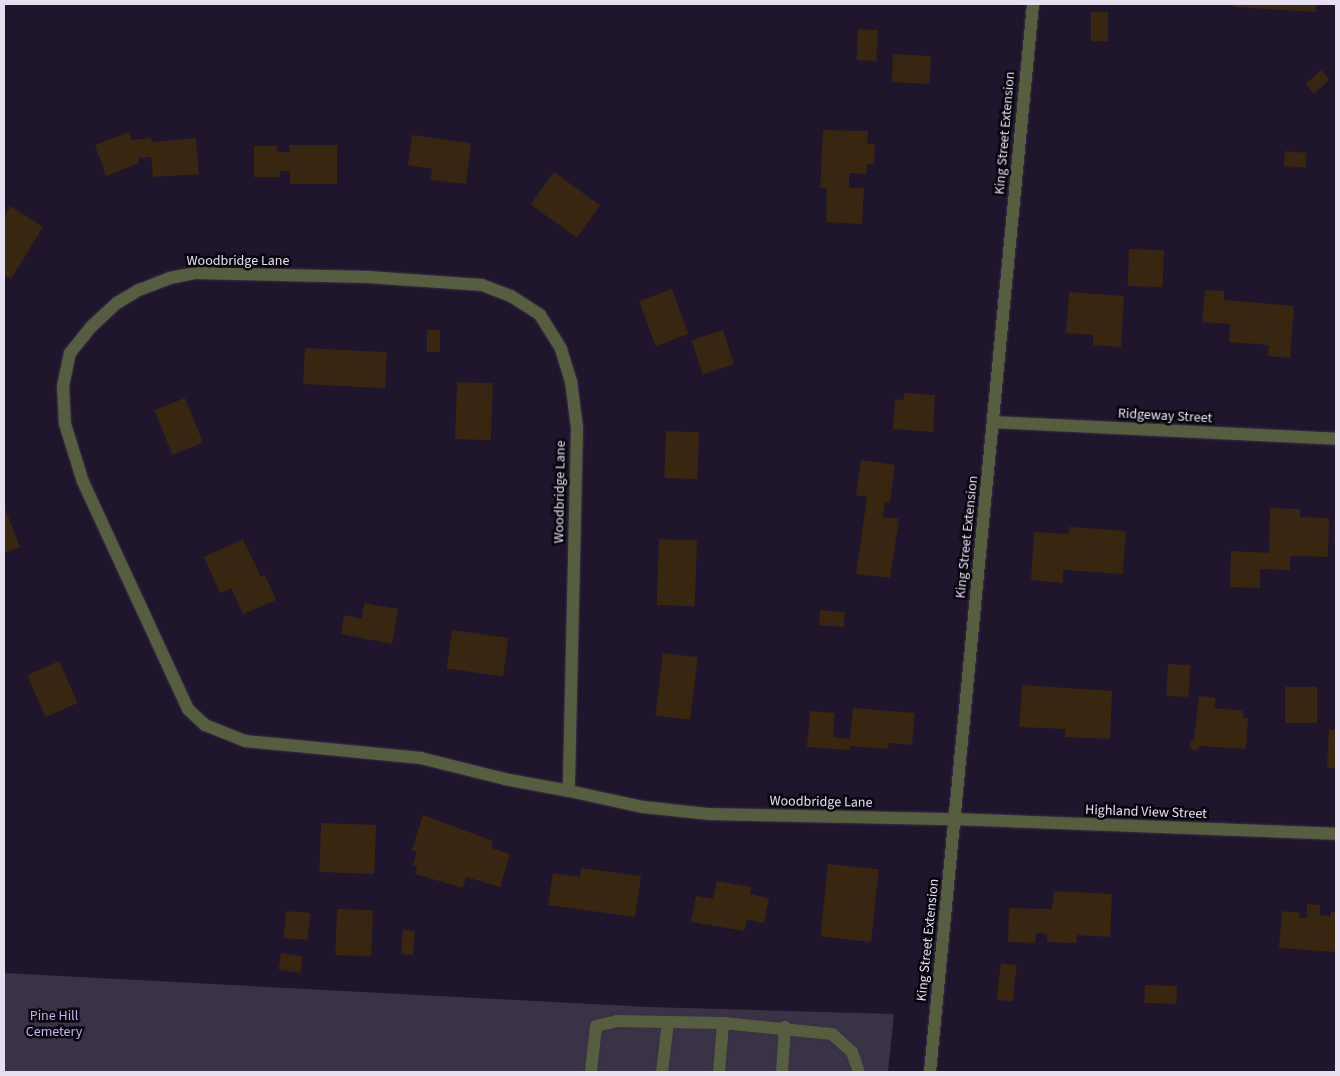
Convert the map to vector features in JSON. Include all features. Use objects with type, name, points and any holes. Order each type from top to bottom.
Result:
[{"type":"street","name":"King Street Extension","points":[[930,1072],[1033,4]]},
{"type":"street","name":"Woodbridge Lane","points":[[569,791],[576,428],[571,380],[561,349],[540,315],[511,296],[482,285],[368,277],[196,273],[170,278],[139,290],[117,303],[92,326],[70,354],[63,386],[65,424],[83,482],[174,682],[194,714],[205,725],[246,741],[422,758],[505,779],[642,807],[708,814],[954,820]]},
{"type":"street","name":"Ridgeway Street","points":[[993,422],[1336,439]]},
{"type":"street","name":"Highland View Street","points":[[954,820],[1336,834]]},
{"type":"street","points":[[590,1072],[596,1026],[617,1021],[724,1023],[785,1027],[832,1034],[852,1052],[859,1072]]},
{"type":"street","points":[[662,1072],[668,1022]]},
{"type":"street","points":[[720,1072],[724,1023]]},
{"type":"street","points":[[782,1072],[785,1027]]},
{"type":"green space","name":"Pine Hill Cemetery","points":[[4,973],[649,1007],[894,1014],[888,1072],[4,1072]]},
{"type":"building","points":[[1233,4],[1317,4],[1316,12],[1233,7]]},
{"type":"building","points":[[1091,12],[1108,12],[1108,41],[1091,41]]},
{"type":"building","points":[[858,29],[878,30],[876,61],[856,60]]},
{"type":"building","points":[[893,54],[931,56],[929,84],[892,82]]},
{"type":"building","points":[[1321,70],[1330,80],[1314,94],[1305,84]]},
{"type":"building","points":[[823,130],[868,131],[867,144],[875,144],[874,164],[867,164],[866,174],[849,173],[849,188],[864,188],[862,224],[826,222],[827,188],[820,188]]},
{"type":"building","points":[[129,132],[132,140],[151,138],[152,142],[196,138],[199,174],[153,177],[151,157],[138,158],[139,163],[106,176],[95,145]]},
{"type":"building","points":[[412,135],[471,143],[466,184],[430,180],[432,169],[408,165]]},
{"type":"building","points":[[289,145],[337,145],[337,184],[290,184],[290,171],[280,171],[280,177],[254,177],[254,146],[277,146],[277,152],[290,152]]},
{"type":"building","points":[[1285,151],[1307,153],[1306,168],[1284,166]]},
{"type":"building","points":[[554,172],[600,206],[577,238],[530,204]]},
{"type":"building","points":[[10,206],[43,227],[11,279],[4,275],[4,217]]},
{"type":"building","points":[[1129,249],[1164,250],[1163,287],[1128,286]]},
{"type":"building","points":[[672,289],[688,334],[656,346],[639,301]]},
{"type":"building","points":[[1205,290],[1224,291],[1224,300],[1294,306],[1290,358],[1268,356],[1269,345],[1229,342],[1230,324],[1202,322]]},
{"type":"building","points":[[1069,292],[1124,296],[1121,347],[1093,345],[1093,335],[1066,333]]},
{"type":"building","points":[[427,330],[440,330],[440,352],[427,352]]},
{"type":"building","points":[[723,330],[734,364],[703,374],[692,340]]},
{"type":"building","points":[[305,348],[387,352],[385,388],[303,384]]},
{"type":"building","points":[[457,382],[493,383],[491,440],[455,439]]},
{"type":"building","points":[[904,393],[935,395],[933,432],[893,429],[895,399],[904,400]]},
{"type":"building","points":[[185,398],[203,443],[172,455],[154,410]]},
{"type":"building","points":[[666,431],[699,432],[697,479],[664,478]]},
{"type":"building","points":[[861,460],[895,465],[890,503],[885,502],[883,517],[899,519],[890,578],[856,574],[867,497],[856,495]]},
{"type":"building","points":[[4,506],[20,547],[4,553]]},
{"type":"building","points":[[1270,508],[1300,509],[1300,517],[1329,518],[1328,557],[1290,556],[1290,570],[1260,569],[1260,588],[1230,587],[1231,551],[1269,553]]},
{"type":"building","points":[[1069,527],[1126,531],[1123,574],[1063,570],[1063,583],[1031,580],[1034,532],[1069,534]]},
{"type":"building","points":[[243,539],[261,577],[265,575],[276,600],[243,614],[231,588],[220,593],[204,557]]},
{"type":"building","points":[[659,539],[697,540],[695,606],[657,605]]},
{"type":"building","points":[[364,603],[398,609],[392,644],[341,634],[344,615],[362,619]]},
{"type":"building","points":[[820,610],[845,612],[844,627],[819,625]]},
{"type":"building","points":[[452,630],[508,638],[503,677],[447,669]]},
{"type":"building","points":[[663,653],[698,657],[690,720],[655,716]]},
{"type":"building","points":[[59,661],[78,703],[46,717],[27,675]]},
{"type":"building","points":[[1168,664],[1190,665],[1188,697],[1166,696]]},
{"type":"building","points":[[1022,685],[1112,691],[1110,739],[1065,737],[1065,729],[1019,727]]},
{"type":"building","points":[[1285,687],[1317,687],[1317,723],[1285,723]]},
{"type":"building","points":[[1199,696],[1216,698],[1214,708],[1243,711],[1243,718],[1248,718],[1246,749],[1200,746],[1195,751],[1190,748],[1190,742],[1194,739]]},
{"type":"building","points":[[853,708],[915,713],[912,745],[889,743],[888,749],[850,746],[849,750],[807,747],[810,711],[835,713],[833,737],[850,739]]},
{"type":"building","points":[[1329,730],[1336,730],[1336,768],[1327,768]]},
{"type":"building","points":[[423,815],[493,841],[491,848],[510,854],[500,887],[466,877],[463,888],[415,874],[417,866],[413,865],[417,852],[412,850]]},
{"type":"building","points":[[321,823],[376,825],[374,874],[319,872]]},
{"type":"building","points":[[828,864],[879,869],[871,942],[820,937]]},
{"type":"building","points":[[581,868],[641,876],[635,917],[548,905],[553,873],[580,877]]},
{"type":"building","points":[[717,881],[752,887],[750,894],[769,898],[764,923],[747,920],[744,931],[691,922],[696,896],[713,899]]},
{"type":"building","points":[[1054,891],[1112,894],[1110,937],[1077,935],[1076,943],[1047,942],[1047,934],[1036,933],[1035,943],[1008,942],[1009,908],[1052,909]]},
{"type":"building","points":[[1307,904],[1320,905],[1320,915],[1331,916],[1331,911],[1336,912],[1336,952],[1279,948],[1282,911],[1300,913],[1299,918],[1307,918]]},
{"type":"building","points":[[337,909],[373,910],[371,956],[335,955]]},
{"type":"building","points":[[286,911],[310,913],[308,940],[284,938]]},
{"type":"building","points":[[403,930],[415,931],[413,955],[401,954]]},
{"type":"building","points":[[281,953],[303,956],[300,973],[279,970]]},
{"type":"building","points":[[1001,963],[1017,965],[1012,1002],[996,1000]]},
{"type":"building","points":[[1145,985],[1177,986],[1176,1004],[1144,1003]]}]
